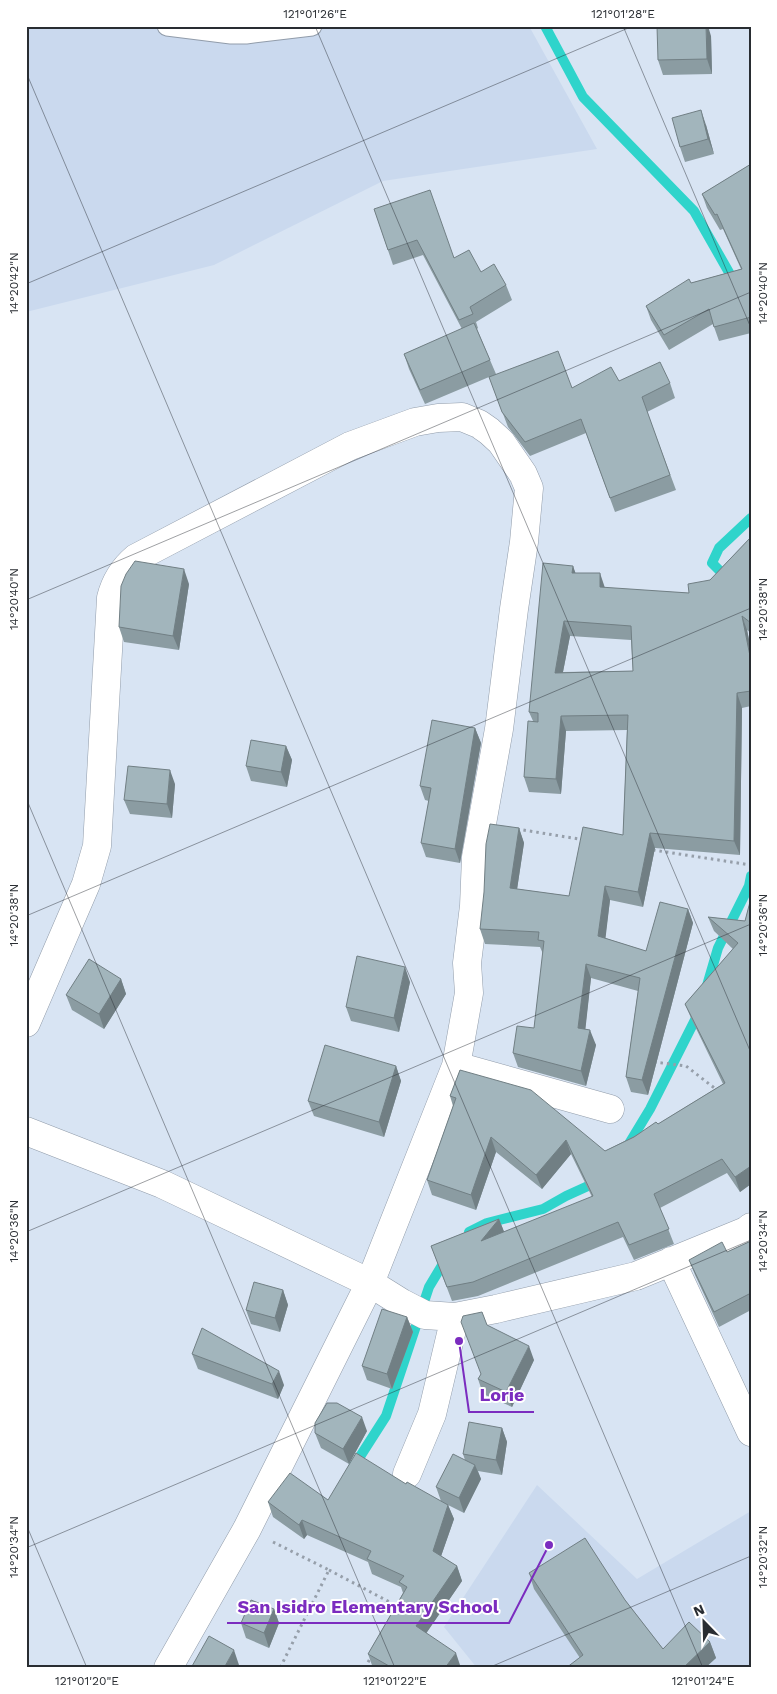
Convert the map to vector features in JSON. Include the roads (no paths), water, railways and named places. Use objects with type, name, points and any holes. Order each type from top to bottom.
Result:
[{"type":"street","points":[[26,1023],[86,884],[96,854],[110,598],[114,586],[122,573],[136,558],[350,446],[415,422],[438,418],[462,417],[479,424],[489,431],[501,442],[523,474],[529,488],[500,729],[476,857],[474,906],[468,963],[469,993],[456,1066],[370,1283],[247,1529],[168,1668]]},
{"type":"street","points":[[456,1066],[610,1109]]},
{"type":"street","points":[[26,1132],[162,1184],[370,1283],[402,1304],[419,1312],[455,1317],[636,1276],[746,1231],[751,1227]]},
{"type":"street","points":[[671,1261],[751,1432]]},
{"type":"street","points":[[407,1474],[432,1414],[455,1317]]},
{"type":"lane","points":[[167,26],[231,34],[312,26]]},
{"type":"waterway","points":[[545,26],[583,97],[694,211],[735,283]]},
{"type":"waterway","points":[[729,580],[712,563],[719,548],[751,518]]},
{"type":"waterway","points":[[706,989],[718,948],[749,886],[751,876]]},
{"type":"waterway","points":[[627,1147],[650,1109],[699,1012]]},
{"type":"waterway","points":[[469,1232],[487,1223],[543,1209],[599,1181]]},
{"type":"waterway","points":[[354,1466],[386,1416],[429,1287],[447,1257]]},
{"type":"place","name":"Lorie","points":[[459,1341]]},
{"type":"place","name":"San Isidro Elementary School","points":[[549,1545]]}]
